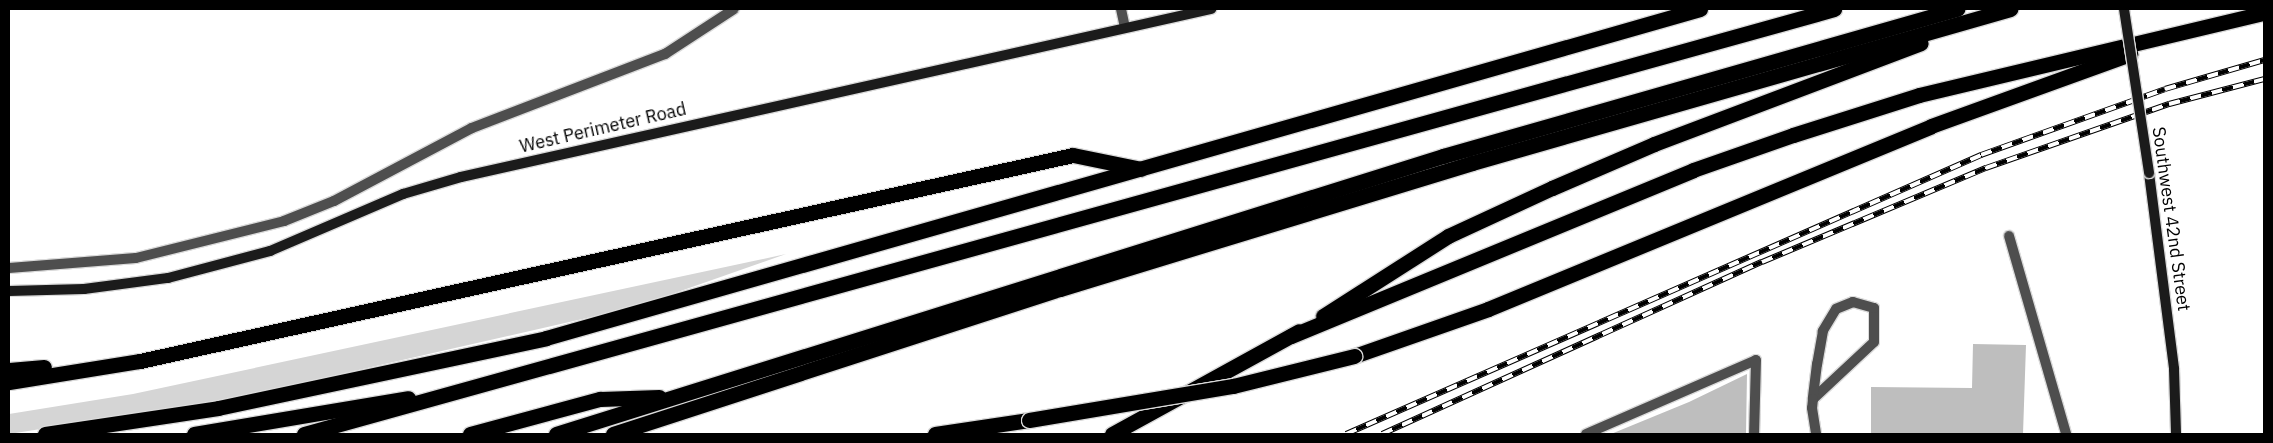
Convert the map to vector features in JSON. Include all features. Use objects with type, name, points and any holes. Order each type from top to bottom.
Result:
[{"type":"highway","points":[[45,434],[227,406],[546,338],[1145,170],[1700,9]]},
{"type":"highway","points":[[304,434],[505,381],[1834,9]]},
{"type":"highway","points":[[556,434],[1433,159],[1957,9]]},
{"type":"highway","points":[[1112,434],[1291,336],[1448,236],[1654,144],[2004,10]]},
{"type":"highway","points":[[613,434],[1050,292],[1425,178],[2004,10]]},
{"type":"highway","points":[[1291,336],[1693,170],[1793,135],[1919,95],[2197,30],[2264,12]]},
{"type":"highway","points":[[935,434],[1233,386],[1354,356],[1488,309],[1931,126],[2197,30]]},
{"type":"highway","points":[[9,382],[140,361],[1073,155],[1145,170]]},
{"type":"highway","points":[[9,370],[140,361]]},
{"type":"highway","points":[[194,434],[505,381]]},
{"type":"highway","points":[[470,434],[600,399],[678,396]]},
{"type":"street","points":[[9,268],[145,256],[284,221],[334,201],[472,128],[665,54],[734,9]]},
{"type":"street","points":[[1121,9],[1125,28]]},
{"type":"street","name":"West Perimeter Road","points":[[9,291],[84,289],[168,278],[270,251],[404,194],[461,177],[1212,9]]},
{"type":"street","name":"Southwest 42nd Street","points":[[2124,9],[2149,173],[2174,369],[2176,434]]},
{"type":"street","points":[[2009,236],[2066,434]]},
{"type":"street","points":[[1813,399],[1874,342],[1874,308],[1853,302],[1836,309],[1824,331],[1813,399],[1816,434]]},
{"type":"street","points":[[1586,434],[1756,360],[1754,434]]},
{"type":"shaded area","points":[[786,254],[635,307],[231,399],[9,434],[9,414],[133,394]]},
{"type":"building","points":[[1973,344],[2026,345],[2023,434],[1871,434],[1871,387],[1972,388]]},
{"type":"building","points":[[1747,374],[1746,434],[1611,434],[1689,402]]},
{"type":"railway","points":[[1346,434],[1981,155],[2165,89],[2264,60]]},
{"type":"railway","points":[[1382,434],[1762,262],[1986,168],[2169,104],[2264,79]]}]
